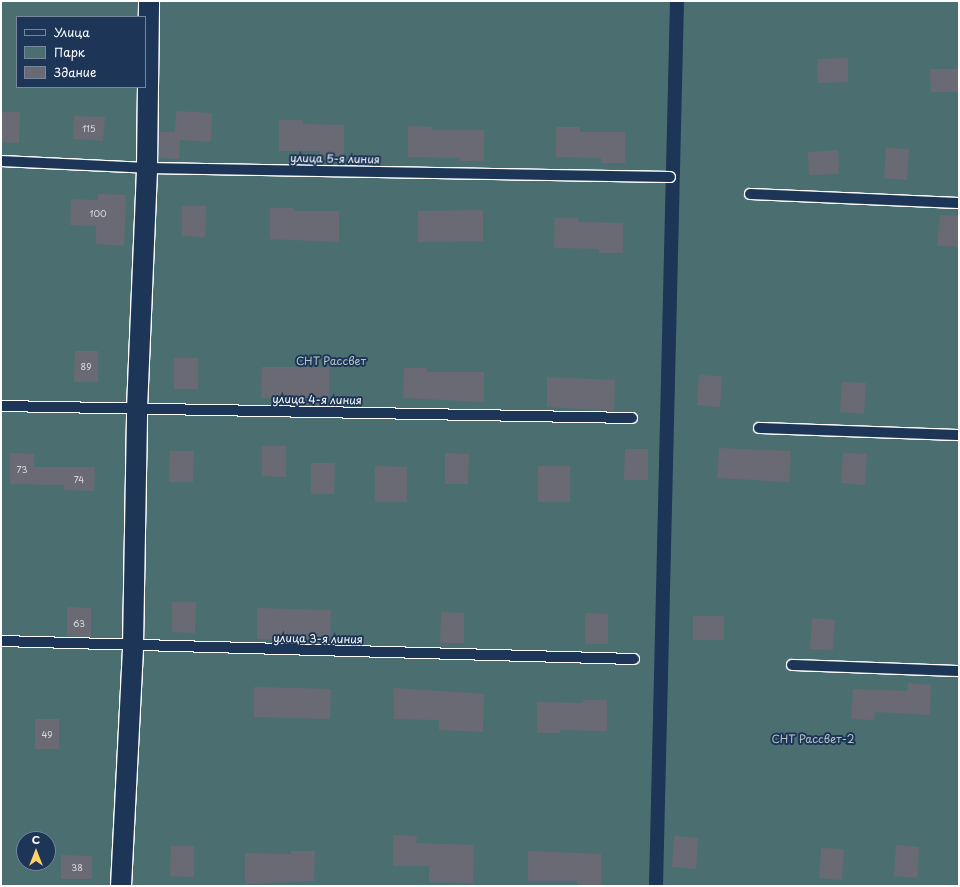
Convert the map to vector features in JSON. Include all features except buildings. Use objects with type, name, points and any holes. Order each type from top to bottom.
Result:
[{"type":"street","points":[[121,886],[133,646],[137,409],[147,168],[149,1]]},
{"type":"lane","name":"улица 5-я линия","points":[[1,161],[147,168],[670,178]]},
{"type":"lane","points":[[750,194],[959,203]]},
{"type":"lane","name":"улица 4-я линия","points":[[1,406],[632,418]]},
{"type":"lane","points":[[760,428],[959,435]]},
{"type":"lane","name":"улица 3-я линия","points":[[1,641],[133,646],[634,659]]},
{"type":"lane","points":[[792,665],[959,671]]},
{"type":"green space","name":"СНТ Рассвет","points":[[1,1],[670,1],[649,886],[1,886]]},
{"type":"green space","name":"СНТ Рассвет-2","points":[[684,1],[959,1],[959,886],[663,886]]}]
